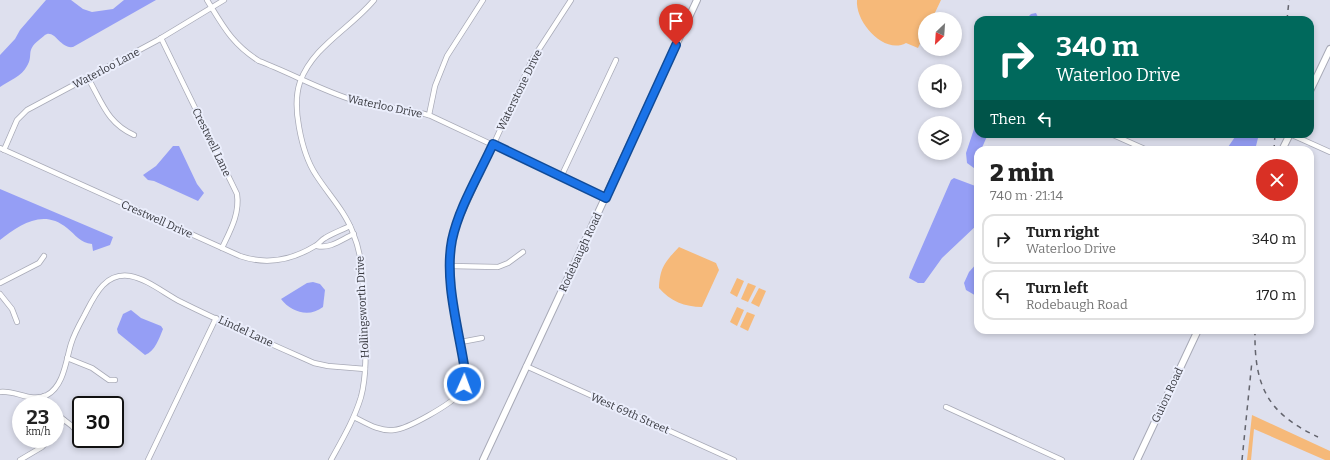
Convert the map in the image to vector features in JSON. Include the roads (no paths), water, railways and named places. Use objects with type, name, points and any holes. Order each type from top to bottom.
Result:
[{"type":"street","name":"Waterloo Drive","points":[[207,0],[228,34],[247,54],[259,61],[348,98],[370,104],[407,109],[428,115],[606,198]]},
{"type":"street","name":"Waterloo Lane","points":[[2,149],[23,113],[161,38],[224,0]]},
{"type":"street","name":"Hollingsworth Drive","points":[[331,460],[354,417],[361,396],[365,369],[362,266],[354,234],[350,226],[315,174],[305,152],[296,107],[297,94],[302,78],[317,54],[357,19],[374,0]]},
{"type":"street","points":[[428,115],[435,86],[445,60],[483,0]]},
{"type":"street","name":"Waterstone Drive","points":[[354,417],[378,428],[397,430],[408,426],[452,401],[461,391],[465,380],[461,342],[450,282],[451,244],[457,222],[534,56],[571,0]]},
{"type":"street","name":"Rodebaugh Road","points":[[483,460],[697,0]]},
{"type":"street","name":"Crestwell Lane","points":[[161,38],[237,194],[237,212],[222,248]]},
{"type":"street","points":[[1314,83],[1330,49]]},
{"type":"street","points":[[561,177],[616,60]]},
{"type":"street","points":[[88,78],[112,120],[122,130],[134,135]]},
{"type":"street","points":[[1120,138],[1138,146]]},
{"type":"street","points":[[1299,138],[1330,152]]},
{"type":"street","name":"Crestwell Drive","points":[[2,149],[248,259],[268,261],[288,258],[317,246],[323,239],[350,226]]},
{"type":"street","name":"Crestwell Drive","points":[[317,246],[323,247],[333,244],[354,234]]},
{"type":"street","points":[[450,266],[498,267],[508,263],[523,252]]},
{"type":"street","points":[[0,283],[39,263],[44,256]]},
{"type":"street","name":"Lindel Lane","points":[[67,358],[75,333],[98,290],[105,282],[113,278],[131,276],[216,318],[314,363],[328,366],[365,369]]},
{"type":"street","points":[[0,294],[12,309],[17,322]]},
{"type":"street","points":[[148,460],[216,318]]},
{"type":"street","name":"Guion Road","points":[[1137,460],[1196,334]]},
{"type":"street","points":[[461,342],[482,338]]},
{"type":"street","points":[[44,396],[58,385],[67,358],[92,368],[109,380],[115,380]]},
{"type":"street","name":"West 69th Street","points":[[526,366],[734,460]]},
{"type":"street","points":[[0,392],[17,393],[26,396]]},
{"type":"street","points":[[946,407],[1062,460]]},
{"type":"street","points":[[64,420],[72,426]]},
{"type":"street","points":[[20,460],[40,448]]},
{"type":"water","points":[[46,0],[71,0],[83,9],[92,12],[113,9],[124,0],[156,0],[73,47],[65,46],[53,35],[46,34],[32,47],[30,59],[25,70],[0,87],[0,55],[15,39],[20,30]]},
{"type":"water","points":[[1036,13],[1038,16],[1029,16]]},
{"type":"water","points":[[974,129],[974,138],[986,138],[983,146],[974,146],[974,168],[967,163],[966,153]]},
{"type":"water","points":[[1234,138],[1258,138],[1256,146],[1229,146]]},
{"type":"water","points":[[173,146],[179,146],[197,184],[204,193],[198,201],[154,181],[148,180],[143,175],[156,166]]},
{"type":"water","points":[[954,178],[974,186],[974,228],[942,258],[924,283],[918,283],[909,278],[910,274],[951,180]]},
{"type":"water","points":[[0,189],[113,237],[110,245],[93,251],[92,244],[84,242],[58,222],[49,219],[40,219],[23,224],[0,240]]},
{"type":"water","points":[[974,266],[974,295],[966,290],[964,283],[969,272]]},
{"type":"water","points":[[313,282],[320,284],[325,290],[323,307],[318,310],[306,313],[300,312],[285,304],[281,299],[307,283]]},
{"type":"water","points":[[131,310],[141,318],[161,326],[163,329],[154,348],[145,355],[118,333],[117,329],[123,314]]},
{"type":"railway","points":[[1287,16],[1289,0]]},
{"type":"railway","points":[[1274,146],[1275,138]]},
{"type":"railway","points":[[1255,334],[1257,367],[1267,396],[1286,418],[1318,437]]},
{"type":"railway","points":[[1242,460],[1252,361]]}]
